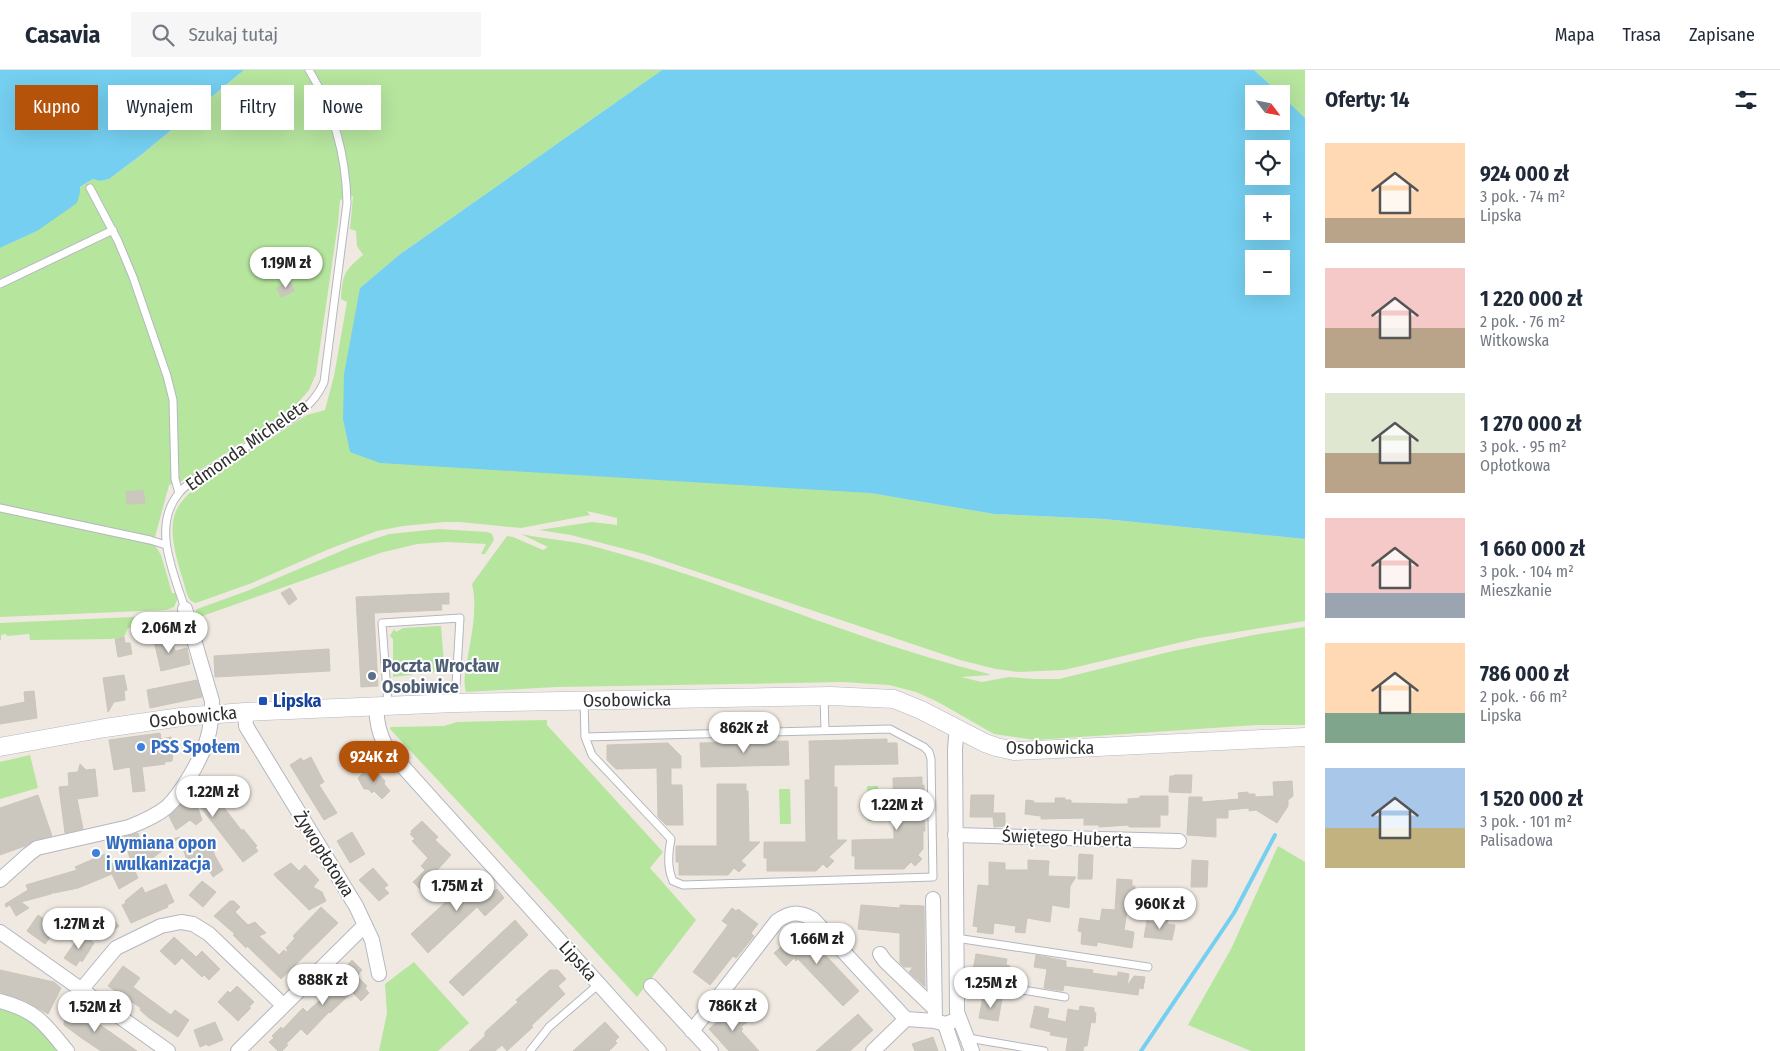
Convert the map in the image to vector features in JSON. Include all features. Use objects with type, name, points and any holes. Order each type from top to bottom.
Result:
[{"type":"street","name":"Edmonda Micheleta","points":[[0,880],[37,848],[129,827],[160,812],[176,797],[188,779],[206,742],[212,715],[211,695],[186,609]]},
{"type":"street","name":"Osobowicka","points":[[0,747],[105,728],[182,717],[245,712],[455,703],[824,696],[894,699],[921,710],[996,747],[1020,751],[1305,737]]},
{"type":"street","name":"Lipska","points":[[382,706],[377,723],[388,750],[653,1048]]},
{"type":"street","name":"Żywopłotowa","points":[[245,712],[246,726],[356,906],[372,940],[379,974]]},
{"type":"street","points":[[959,730],[955,749],[957,1012],[970,1045]]},
{"type":"street","name":"Świętego Huberta","points":[[955,835],[1179,841]]},
{"type":"street","points":[[933,899],[938,1018]]},
{"type":"street","points":[[692,1031],[777,922],[790,913],[796,912],[812,919],[906,1019]]},
{"type":"street","points":[[81,990],[116,948],[161,926],[181,922],[193,924],[209,934],[283,1005]]},
{"type":"street","points":[[238,1051],[365,925]]},
{"type":"street","points":[[0,932],[168,1051]]},
{"type":"street","points":[[880,954],[884,961],[938,1018],[954,1051]]},
{"type":"street","points":[[651,986],[711,1051]]},
{"type":"street","points":[[0,1001],[14,1004],[36,1016],[67,1051]]},
{"type":"street","points":[[872,1051],[906,1019],[959,1019]]},
{"type":"lane","name":"Edmonda Micheleta","points":[[186,609],[166,545],[167,517],[179,493],[193,480],[294,418],[320,392],[324,382],[347,203],[346,178],[336,128],[327,102],[309,70]]},
{"type":"lane","points":[[90,188],[113,230],[133,277],[169,384],[173,400],[175,470],[179,493]]},
{"type":"lane","points":[[0,284],[113,230]]},
{"type":"lane","points":[[0,508],[166,545]]},
{"type":"lane","points":[[382,706],[382,623],[460,618],[455,703]]},
{"type":"lane","points":[[824,696],[825,730]]},
{"type":"lane","points":[[584,701],[585,737],[592,755],[671,839],[669,849],[670,874],[673,881],[678,884],[933,877],[931,760],[929,752],[890,729],[585,737]]},
{"type":"lane","points":[[956,938],[1148,967]]},
{"type":"lane","points":[[956,979],[1065,997]]},
{"type":"lane","points":[[530,1051],[549,1027],[598,984]]},
{"type":"lane","points":[[970,1045],[1044,1051]]},
{"type":"green space","points":[[244,70],[662,70],[399,255],[360,288],[870,493],[994,514],[1104,519],[1305,539],[1305,621],[1199,638],[1064,670],[1018,672],[996,669],[960,660],[644,554],[571,535],[539,530],[592,522],[617,525],[617,518],[587,511],[590,515],[521,528],[444,522],[377,531],[329,549],[252,583],[196,603],[189,599],[186,591],[173,541],[173,520],[176,511],[180,503],[198,485],[307,415],[325,410],[334,376],[347,302],[341,299],[342,284],[345,274],[363,255],[357,246],[356,231],[350,229],[353,196],[340,200],[316,374],[309,390],[288,414],[182,481],[169,485],[155,537],[156,547],[161,555],[172,593],[176,593],[177,600],[174,607],[166,610],[0,617],[0,248],[37,231],[79,188],[93,179],[100,181],[109,179],[171,130],[211,130],[211,97],[221,89],[221,130],[294,130],[294,85],[226,85]]},
{"type":"green space","points":[[1254,70],[1305,70],[1305,118],[1290,104],[1290,85],[1270,85]]},
{"type":"green space","points":[[439,529],[487,532],[492,534],[494,540],[485,554],[481,554],[486,544],[446,542],[417,544],[380,553],[194,619],[194,613],[197,609],[247,591],[353,546],[389,534]]},
{"type":"green space","points":[[521,534],[592,546],[692,576],[889,645],[990,675],[961,677],[982,682],[1009,677],[1059,679],[1173,651],[1305,627],[1305,725],[1256,725],[1036,740],[994,734],[938,702],[916,692],[889,685],[843,682],[556,687],[466,692],[465,676],[474,617],[472,584],[507,536],[543,550],[548,547]]},
{"type":"green space","points":[[177,615],[182,621],[128,628],[124,637],[111,639],[30,640],[29,634],[7,636],[6,634],[1,635],[0,640],[0,623]]},
{"type":"green space","points":[[441,626],[444,664],[431,674],[423,670],[411,675],[393,677],[393,639],[390,636],[394,629],[396,632],[403,628]]},
{"type":"green space","points":[[547,720],[547,725],[663,852],[650,868],[696,920],[637,997],[390,729],[391,727],[444,726],[457,722]]},
{"type":"green space","points":[[30,755],[38,788],[0,799],[0,762]]},
{"type":"green space","points":[[867,786],[878,786],[879,821],[868,821]]},
{"type":"green space","points":[[779,789],[790,789],[791,824],[780,824]]},
{"type":"green space","points":[[1278,846],[1305,862],[1305,1051],[1251,1051],[1188,1025],[1231,949]]},
{"type":"green space","points":[[414,962],[469,1023],[438,1051],[379,1051],[387,1013],[385,984]]},
{"type":"green space","points":[[0,1006],[36,1021],[61,1051],[0,1051]]},
{"type":"water","points":[[0,70],[244,70],[226,85],[221,85],[221,89],[211,97],[211,85],[108,85],[108,130],[171,130],[109,179],[100,181],[93,179],[80,187],[77,203],[37,231],[0,248]]},
{"type":"water","points":[[662,70],[1254,70],[1270,85],[1245,85],[1245,130],[1290,130],[1290,104],[1305,118],[1305,539],[1104,519],[994,514],[870,493],[380,463],[350,452],[343,419],[344,374],[360,288],[399,255]]},
{"type":"building","points":[[290,281],[294,291],[281,297],[277,288]]},
{"type":"building","points":[[143,490],[145,503],[127,504],[126,492]]},
{"type":"building","points":[[290,588],[297,599],[289,605],[281,593]]},
{"type":"building","points":[[449,593],[449,604],[441,604],[442,610],[374,613],[378,686],[361,687],[356,597]]},
{"type":"building","points":[[162,631],[163,643],[172,641],[175,651],[187,648],[190,664],[161,671],[152,632]]},
{"type":"building","points":[[124,637],[125,643],[130,643],[132,654],[118,657],[115,639]]},
{"type":"building","points":[[329,649],[330,671],[215,677],[214,656]]},
{"type":"building","points":[[124,675],[127,690],[124,691],[125,700],[114,702],[108,712],[103,678]]},
{"type":"building","points":[[197,680],[202,697],[150,708],[147,690]]},
{"type":"building","points":[[34,691],[37,718],[0,724],[0,707],[25,702],[24,692]]},
{"type":"building","name":"PSS Społem","points":[[160,733],[161,739],[171,737],[172,761],[164,762],[165,764],[142,767],[145,791],[133,792],[130,767],[114,770],[109,740]]},
{"type":"building","points":[[887,739],[887,743],[897,743],[898,764],[834,765],[834,787],[837,787],[837,840],[847,840],[829,857],[834,861],[827,868],[823,864],[816,871],[767,871],[767,858],[764,858],[764,842],[806,842],[805,780],[810,780],[809,741]]},
{"type":"building","points":[[788,741],[789,765],[701,767],[700,743]]},
{"type":"building","points":[[668,743],[681,756],[681,768],[671,768],[671,785],[682,785],[683,825],[666,825],[658,817],[657,768],[616,769],[607,760],[607,745]]},
{"type":"building","points":[[311,757],[324,782],[319,785],[337,813],[324,820],[290,765],[301,758],[303,761]]},
{"type":"building","points":[[80,764],[86,770],[95,769],[98,796],[77,799],[83,829],[65,833],[59,787],[69,786],[68,773],[78,772]]},
{"type":"building","points":[[371,766],[385,781],[384,784],[390,791],[382,799],[374,791],[372,793],[368,789],[364,789],[358,778]]},
{"type":"building","points":[[1192,775],[1191,793],[1169,792],[1170,776]]},
{"type":"building","points":[[200,776],[203,777],[224,804],[222,805],[242,831],[243,829],[257,846],[255,847],[258,851],[243,862],[195,800],[202,820],[196,825],[190,820],[176,830],[169,816],[190,793]]},
{"type":"building","points":[[922,777],[922,785],[924,785],[925,831],[923,831],[923,849],[918,855],[922,859],[915,866],[911,862],[904,869],[855,869],[855,856],[852,856],[852,840],[894,839],[893,778]]},
{"type":"building","points":[[1292,781],[1293,796],[1288,800],[1288,806],[1277,823],[1256,810],[1249,811],[1249,808],[1228,810],[1228,818],[1216,818],[1216,837],[1187,835],[1189,797],[1202,797],[1202,802],[1239,799],[1238,793],[1248,792],[1248,794],[1255,794],[1255,797],[1274,796],[1273,782]]},
{"type":"building","points":[[717,784],[746,784],[746,791],[748,791],[749,842],[760,842],[741,861],[746,865],[739,872],[734,868],[728,875],[679,875],[679,862],[676,862],[676,846],[717,846]]},
{"type":"building","points":[[38,795],[52,836],[35,840],[25,846],[0,855],[0,808]]},
{"type":"building","points":[[971,795],[994,795],[993,813],[1005,813],[1005,826],[994,827],[993,817],[970,817]]},
{"type":"building","points":[[1140,796],[1168,796],[1168,815],[1160,815],[1160,827],[1129,827],[1129,825],[1099,827],[1099,825],[1084,825],[1084,818],[1041,819],[1041,816],[1025,814],[1026,800],[1034,801],[1034,803],[1055,803],[1055,798],[1065,798],[1065,800],[1071,800],[1071,803],[1128,804],[1128,799],[1140,798]]},
{"type":"building","points":[[422,821],[438,837],[435,840],[451,855],[420,889],[413,882],[425,870],[421,866],[428,858],[412,841],[415,839],[410,834]]},
{"type":"building","points":[[352,832],[365,854],[350,863],[337,841]]},
{"type":"building","points":[[138,833],[142,848],[180,837],[141,867],[134,869],[138,878],[119,889],[112,874],[78,888],[54,893],[56,891],[21,902],[29,908],[16,916],[10,905],[6,907],[5,904],[28,890],[26,885],[77,870],[75,867],[105,854],[108,860],[110,859],[116,872],[132,866],[124,837]]},
{"type":"building","points":[[209,840],[223,870],[213,877],[201,857],[192,861],[191,858],[187,860],[183,849]]},
{"type":"building","points":[[1079,854],[1093,855],[1092,879],[1078,879]]},
{"type":"building","points":[[1028,860],[1049,861],[1048,876],[1076,877],[1070,886],[1069,908],[1052,905],[1050,922],[1027,918],[1025,933],[1015,932],[1016,926],[994,923],[993,934],[977,932],[978,927],[973,926],[978,885],[989,886],[989,862],[1005,863],[1005,870],[1028,870]]},
{"type":"building","points":[[1192,860],[1208,861],[1207,887],[1191,887]]},
{"type":"building","points":[[291,863],[299,871],[305,865],[319,880],[313,887],[322,892],[326,901],[309,910],[277,878],[274,874]]},
{"type":"building","points":[[373,868],[388,885],[384,888],[389,893],[379,901],[359,880]]},
{"type":"building","points":[[474,876],[480,882],[482,880],[493,892],[497,889],[504,898],[485,916],[477,907],[428,953],[411,934]]},
{"type":"building","points":[[1117,879],[1132,880],[1132,886],[1135,886],[1134,902],[1139,902],[1139,911],[1127,911],[1124,930],[1134,932],[1132,948],[1097,942],[1097,946],[1081,944],[1082,932],[1078,931],[1080,918],[1100,921],[1102,909],[1115,910]]},
{"type":"building","points":[[202,881],[216,892],[203,907],[189,895]]},
{"type":"building","points":[[166,884],[174,902],[167,905],[168,907],[131,923],[122,905],[126,903],[125,901],[142,887],[145,893]]},
{"type":"building","points":[[230,901],[234,901],[240,907],[235,912],[248,925],[255,922],[266,933],[259,936],[279,955],[284,950],[288,951],[286,948],[295,938],[293,936],[321,907],[338,923],[281,979],[214,916]]},
{"type":"building","points":[[861,905],[900,908],[900,905],[924,906],[925,987],[909,972],[913,967],[904,967],[900,963],[900,933],[858,929]]},
{"type":"building","points":[[732,908],[736,911],[738,909],[758,924],[751,933],[754,936],[736,958],[733,956],[710,985],[693,972],[728,925],[722,921]]},
{"type":"building","points":[[108,914],[119,926],[106,936],[96,923]]},
{"type":"building","points":[[38,915],[57,928],[45,944],[27,931]]},
{"type":"building","points":[[1159,919],[1168,920],[1167,924],[1175,925],[1172,940],[1144,937],[1147,921],[1158,923]]},
{"type":"building","points":[[515,920],[528,935],[463,996],[449,982]]},
{"type":"building","points":[[799,927],[859,991],[843,1006],[798,959],[796,961],[794,958],[786,966],[774,953]]},
{"type":"building","points":[[81,934],[94,943],[82,962],[80,960],[76,966],[64,958]]},
{"type":"building","points":[[174,937],[196,957],[202,951],[220,969],[209,980],[204,975],[202,977],[182,958],[175,965],[160,951]]},
{"type":"building","points":[[976,954],[1007,959],[1006,965],[1010,966],[1008,976],[973,970]]},
{"type":"building","points":[[1036,955],[1066,961],[1066,967],[1093,970],[1092,973],[1113,976],[1118,976],[1118,972],[1129,974],[1127,986],[1134,976],[1145,977],[1143,989],[1139,988],[1138,995],[1064,985],[1063,991],[1044,988],[1047,969],[1034,967]]},
{"type":"building","points":[[352,960],[362,970],[357,976],[367,986],[365,988],[369,993],[361,1001],[352,992],[307,1035],[301,1029],[286,1044],[288,1045],[282,1051],[278,1051],[269,1042],[274,1038],[272,1036],[281,1027],[283,1029],[303,1008],[307,1012],[320,1000],[318,999],[341,975],[339,974]]},
{"type":"building","points":[[123,966],[140,978],[133,987],[171,1015],[175,1010],[189,1020],[178,1037],[149,1018],[140,1010],[141,1008],[108,986]]},
{"type":"building","points":[[0,970],[54,982],[61,988],[48,1014],[26,1001],[0,992]]},
{"type":"building","points":[[550,970],[558,970],[566,979],[558,986],[565,994],[531,1026],[533,1027],[507,1051],[502,1045],[495,1051],[469,1051],[485,1036],[485,1032],[518,1002],[516,1000]]},
{"type":"building","points":[[237,986],[254,1002],[249,1007],[251,1008],[238,1021],[218,1002],[228,991],[230,993]]},
{"type":"building","points":[[983,996],[1002,999],[998,1021],[979,1018]]},
{"type":"building","points":[[75,1006],[137,1051],[101,1051],[83,1039],[64,1025],[64,1022]]},
{"type":"building","points":[[1035,1006],[1049,1009],[1047,1018],[1066,1022],[1068,1009],[1079,1011],[1080,1006],[1094,1008],[1096,1013],[1095,1023],[1091,1022],[1087,1046],[1084,1046],[1083,1051],[1066,1051],[1068,1038],[1050,1035],[1051,1032],[1030,1027]]},
{"type":"building","points":[[737,1007],[749,1020],[741,1027],[743,1029],[741,1031],[759,1051],[729,1051],[709,1029],[728,1012],[729,1014]]},
{"type":"building","points":[[858,1014],[873,1030],[850,1051],[816,1051]]},
{"type":"building","points":[[215,1022],[223,1040],[200,1047],[194,1030]]},
{"type":"building","points":[[605,1022],[619,1037],[615,1041],[617,1043],[609,1051],[573,1051]]},
{"type":"building","points":[[933,1037],[938,1051],[915,1051],[912,1044]]},
{"type":"waterway","points":[[1141,1051],[1234,913],[1275,835]]},
{"type":"place","name":"Poczta Wrocław Osobiwice","points":[[372,676]]},
{"type":"place","name":"Lipska","points":[[263,701]]},
{"type":"place","name":"PSS Społem","points":[[141,747]]},
{"type":"place","name":"Wymiana opon i wulkanizacja","points":[[96,853]]}]
